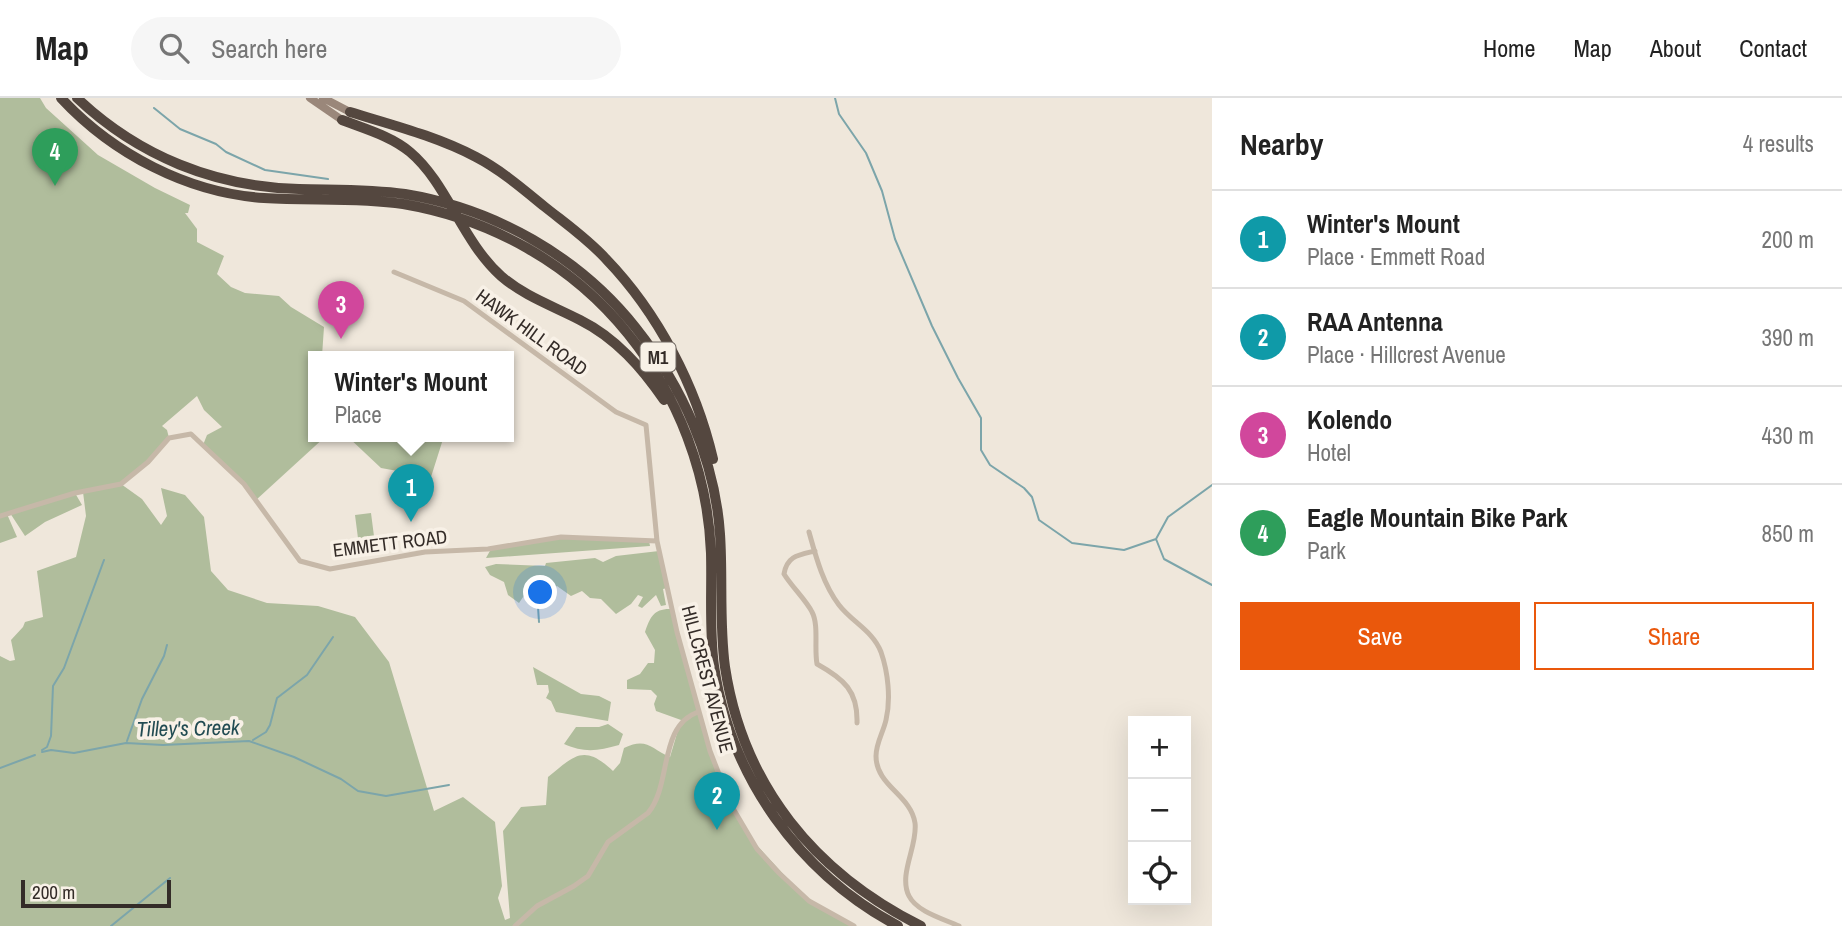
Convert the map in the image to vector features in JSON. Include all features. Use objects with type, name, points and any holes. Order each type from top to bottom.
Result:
[{"type":"highway","name":"M1","points":[[61,98],[90,126],[134,157],[183,180],[260,198],[376,201],[428,209],[480,225],[527,248],[581,286],[628,333],[671,401],[700,475],[709,526],[714,664],[725,715],[744,766],[770,812],[803,855],[856,901],[898,926]]},
{"type":"highway","name":"M1","points":[[77,98],[99,118],[132,141],[167,161],[192,170],[244,184],[298,189],[377,191],[456,206],[505,225],[551,250],[618,307],[658,357],[684,401],[710,475],[720,529],[723,636],[730,690],[744,741],[768,790],[808,844],[838,873],[881,904],[921,926]]},
{"type":"highway","name":"M1","points":[[346,116],[393,141],[417,158],[472,242],[489,264],[510,283],[535,299],[594,328],[619,346],[638,365],[666,404],[700,475]]},
{"type":"highway","points":[[346,116],[424,134],[497,169],[596,249],[632,289],[680,369],[696,405],[711,453],[721,500],[726,555],[723,636]]},
{"type":"main road","points":[[310,98],[346,116]]},
{"type":"main road","points":[[323,98],[346,116]]},
{"type":"street","name":"HAWK HILL ROAD","points":[[394,272],[464,301],[616,412],[646,425]]},
{"type":"street","name":"HILLCREST AVENUE","points":[[646,425],[657,541],[677,632],[709,751],[731,805],[757,849],[808,901],[855,926]]},
{"type":"street","name":"EMMETT ROAD","points":[[0,516],[75,492],[121,484],[148,462],[169,438],[191,434],[244,484],[300,561],[330,569],[425,552],[488,549],[562,537],[657,541]]},
{"type":"street","points":[[809,532],[832,596],[841,608],[872,636],[886,667],[886,720],[878,741],[876,757],[885,782],[911,808],[915,823],[906,881],[909,896],[919,906],[959,926]]},
{"type":"street","points":[[815,551],[793,556],[786,563],[785,574],[813,613],[817,664],[847,684],[855,701],[857,723]]},
{"type":"street","points":[[515,926],[537,906],[575,886],[587,876],[608,842],[648,813],[659,789],[676,729],[686,716],[698,712]]},
{"type":"green space","points":[[0,98],[40,98],[46,108],[98,155],[190,205],[188,213],[185,213],[197,229],[197,242],[224,256],[217,274],[231,287],[245,293],[279,296],[291,307],[324,327],[322,351],[308,351],[308,442],[319,442],[256,500],[244,484],[203,445],[207,435],[222,427],[204,410],[197,396],[162,426],[167,430],[169,438],[148,462],[121,484],[142,499],[161,525],[167,516],[161,488],[185,495],[204,517],[211,571],[228,590],[267,603],[318,606],[355,617],[389,662],[434,811],[463,797],[495,822],[502,886],[498,898],[505,920],[510,918],[503,831],[521,807],[546,805],[548,777],[573,758],[587,755],[613,771],[620,763],[624,748],[638,744],[648,745],[670,757],[681,720],[656,711],[654,704],[657,696],[651,690],[627,689],[627,680],[640,674],[648,663],[654,663],[655,650],[645,632],[654,614],[672,609],[698,712],[731,805],[752,840],[808,901],[854,926],[0,926],[0,656],[10,661],[15,660],[11,640],[25,622],[43,617],[37,571],[76,557],[86,516],[83,492],[75,493],[82,505],[45,522],[25,536],[10,513],[7,514],[17,537],[0,543]]},
{"type":"green space","points":[[353,442],[442,442],[431,477],[381,468]]},
{"type":"green space","points":[[371,513],[375,544],[359,546],[355,515]]},
{"type":"green space","points":[[561,537],[649,541],[650,546],[486,558],[491,549]]},
{"type":"green space","points":[[659,551],[667,588],[663,589],[666,605],[661,606],[656,595],[642,608],[638,606],[643,597],[638,595],[631,604],[616,614],[601,599],[590,598],[582,591],[571,596],[557,586],[545,591],[540,584],[532,584],[519,603],[508,595],[504,582],[490,575],[485,567],[496,564],[545,566],[546,563],[595,558],[603,562],[616,556]]},
{"type":"green space","points":[[533,667],[581,694],[599,696],[611,702],[608,721],[556,712],[551,701],[546,698],[548,685],[537,685]]},
{"type":"green space","points":[[608,724],[623,734],[619,745],[591,750],[564,744],[576,727],[599,727]]},
{"type":"waterway","points":[[835,98],[839,114],[866,153],[882,191],[895,239],[932,326],[981,418],[981,450],[990,465],[1024,488],[1032,497],[1039,520],[1072,543],[1124,550],[1156,539],[1168,517],[1212,485]]},
{"type":"waterway","points":[[154,108],[180,129],[216,144],[226,152],[265,170],[328,179]]},
{"type":"waterway","points":[[1156,539],[1164,559],[1212,585]]},
{"type":"waterway","points":[[42,750],[47,747],[51,736],[53,686],[64,668],[104,560]]},
{"type":"waterway","points":[[538,607],[539,622]]},
{"type":"waterway","points":[[253,740],[266,732],[277,698],[307,675],[333,637]]},
{"type":"waterway","points":[[127,741],[142,699],[167,645]]},
{"type":"waterway","name":"Tilley's Creek","points":[[42,752],[51,750],[74,753],[126,743],[163,745],[249,741],[294,757],[341,779],[358,791],[386,796],[449,785]]},
{"type":"waterway","name":"Tilley's Creek","points":[[0,768],[35,755]]},
{"type":"waterway","points":[[111,926],[170,878]]},
{"type":"place","name":"Eagle Mountain Bike Park","points":[[55,186]]},
{"type":"place","name":"Kolendo","points":[[341,339]]},
{"type":"place","name":"Winter's Mount","points":[[411,522]]},
{"type":"place","name":"RAA Antenna","points":[[717,830]]}]
